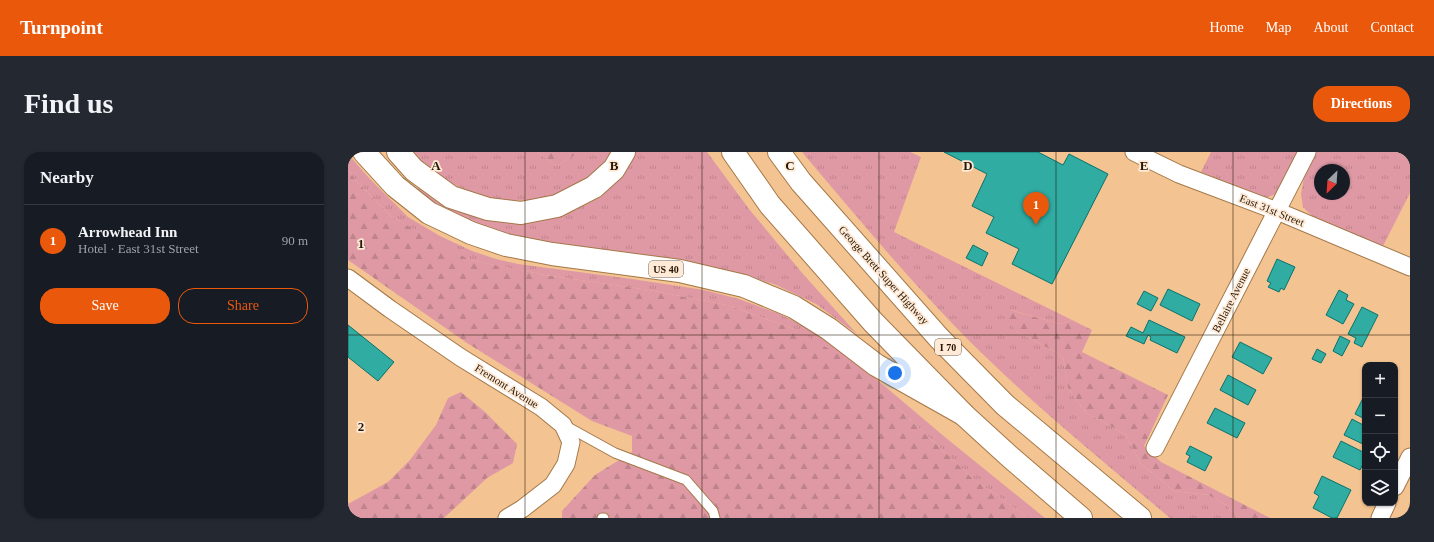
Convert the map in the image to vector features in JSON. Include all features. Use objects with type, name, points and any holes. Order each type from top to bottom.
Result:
[{"type":"highway","name":"US 40","points":[[364,152],[394,186],[429,213],[471,233],[506,245],[552,254],[680,271],[744,286],[794,307],[829,329],[876,366],[963,414]]},
{"type":"highway","points":[[398,152],[414,170],[451,197],[488,209],[521,213],[557,206],[594,187],[614,169],[624,152]]},
{"type":"highway","points":[[733,152],[775,211],[873,322],[963,414],[1081,518]]},
{"type":"highway","name":"George Brett Super Highway","points":[[779,152],[801,182],[939,338],[1005,405],[1140,518]]},
{"type":"street","name":"East 31st Street","points":[[1134,152],[1179,174],[1277,211],[1410,267]]},
{"type":"street","name":"Bellaire Avenue","points":[[1155,448],[1307,152]]},
{"type":"street","name":"Fremont Avenue","points":[[348,278],[460,357],[541,407],[563,425],[571,442],[566,464],[553,485],[522,509],[507,518]]},
{"type":"street","points":[[1402,478],[1410,457]]},
{"type":"street","points":[[1380,518],[1386,506]]},
{"type":"lane","points":[[563,425],[615,453],[686,480],[713,511],[716,518]]},
{"type":"green space","points":[[414,152],[538,152],[556,166],[577,154],[577,152],[612,152],[605,164],[596,174],[577,187],[555,196],[536,200],[517,200],[498,199],[479,195],[461,188],[444,179],[427,166]]},
{"type":"green space","points":[[538,152],[577,152],[577,154],[556,166]]},
{"type":"green space","points":[[634,152],[707,152],[749,209],[803,274],[857,334],[816,304],[774,284],[723,270],[539,243],[488,231],[453,215],[416,190],[420,187],[472,215],[502,222],[531,221],[565,215],[601,197],[622,175]]},
{"type":"green space","points":[[802,152],[910,152],[921,157],[894,232],[1072,320],[1060,324],[1011,310],[1016,331],[1063,356],[1068,388],[1085,412],[1126,435],[1141,464],[1174,491],[1208,495],[1228,506],[1235,518],[1170,518],[1101,460],[990,361],[940,311],[893,259]]},
{"type":"green space","points":[[1211,152],[1297,152],[1276,194],[1265,198],[1201,172]]},
{"type":"green space","points":[[1317,152],[1410,152],[1410,193],[1383,246],[1314,218],[1303,207],[1301,194],[1304,177]]},
{"type":"green space","points":[[348,154],[369,178],[408,217],[440,236],[472,251],[518,264],[704,290],[739,299],[780,314],[814,332],[849,356],[946,438],[1045,518],[1029,518],[972,478],[895,405],[794,329],[727,305],[649,290],[545,275],[469,260],[392,217],[359,184],[348,170]]},
{"type":"green space","points":[[348,170],[359,184],[392,217],[470,260],[545,275],[649,290],[727,305],[794,329],[836,353],[895,405],[972,478],[1029,518],[562,518],[562,511],[595,475],[632,452],[632,436],[592,421],[467,343],[348,260]]},
{"type":"green space","points":[[1010,310],[1060,324],[1072,320],[1092,330],[1082,352],[1168,395],[1144,446],[1161,462],[1270,518],[1235,518],[1228,506],[1208,495],[1174,491],[1141,464],[1126,435],[1085,412],[1068,388],[1063,356],[1016,331],[1007,318]]},
{"type":"green space","points":[[461,392],[485,412],[517,444],[513,463],[487,478],[444,518],[348,518],[348,504],[388,482],[410,460],[436,425],[448,398]]},
{"type":"building","points":[[944,152],[1038,152],[1063,165],[1069,154],[1108,174],[1052,284],[1012,264],[1019,249],[986,233],[994,217],[972,206],[987,174]]},
{"type":"building","points":[[973,245],[988,253],[982,266],[966,258]]},
{"type":"building","points":[[1277,259],[1295,267],[1284,290],[1281,288],[1279,292],[1268,287],[1271,283],[1267,281]]},
{"type":"building","points":[[1168,289],[1200,304],[1192,321],[1160,305]]},
{"type":"building","points":[[1339,290],[1348,295],[1346,300],[1354,304],[1343,324],[1326,315]]},
{"type":"building","points":[[1144,291],[1158,298],[1151,311],[1137,304]]},
{"type":"building","points":[[1362,307],[1378,315],[1362,347],[1354,343],[1356,338],[1348,334]]},
{"type":"building","points":[[1149,320],[1185,337],[1177,353],[1150,340],[1151,337],[1148,335],[1144,344],[1126,336],[1131,327],[1143,333]]},
{"type":"building","points":[[348,325],[394,362],[378,381],[348,357]]},
{"type":"building","points":[[1340,336],[1350,341],[1342,356],[1333,351]]},
{"type":"building","points":[[1240,342],[1272,358],[1263,374],[1232,357]]},
{"type":"building","points":[[1317,349],[1326,354],[1321,363],[1312,359]]},
{"type":"building","points":[[1228,375],[1256,390],[1248,405],[1220,390]]},
{"type":"building","points":[[1362,400],[1362,418],[1355,414]]},
{"type":"building","points":[[1215,408],[1245,423],[1237,438],[1207,423]]},
{"type":"building","points":[[1352,419],[1362,424],[1362,444],[1344,435]]},
{"type":"building","points":[[1341,441],[1362,452],[1362,466],[1360,470],[1333,457]]},
{"type":"building","points":[[1190,446],[1212,457],[1205,471],[1187,462],[1190,456],[1186,454]]},
{"type":"building","points":[[1322,476],[1351,490],[1337,518],[1332,518],[1313,508],[1319,496],[1314,493]]},
{"type":"place","name":"Arrowhead Inn","points":[[1036,225]]}]
